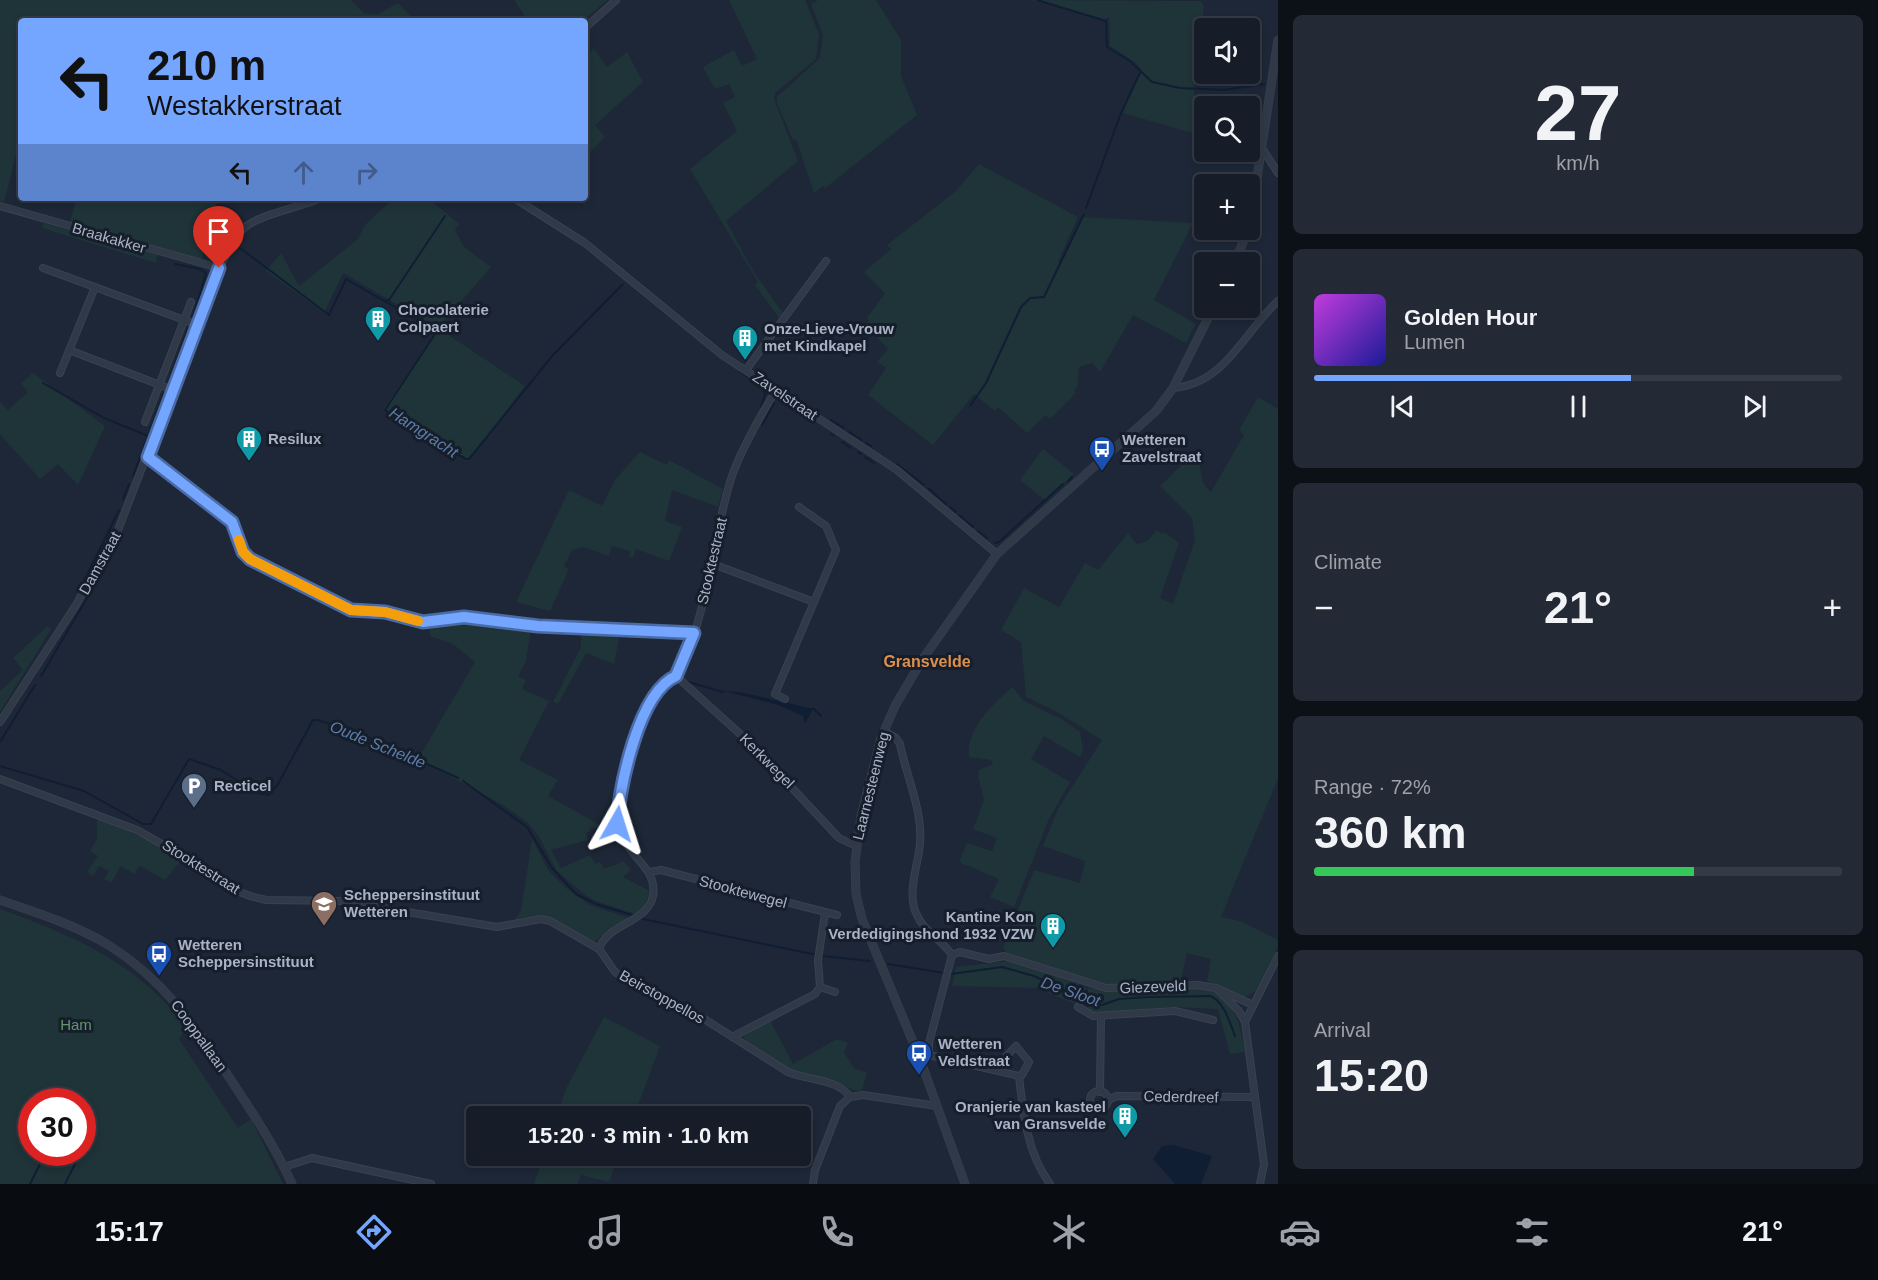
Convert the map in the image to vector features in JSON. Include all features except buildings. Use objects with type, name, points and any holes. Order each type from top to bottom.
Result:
[{"type":"street","points":[[588,25],[614,1]]},
{"type":"street","points":[[1258,174],[1278,40]]},
{"type":"street","points":[[1262,147],[1278,173]]},
{"type":"street","name":"Damstraat","points":[[0,722],[98,569],[123,519],[219,268],[242,229],[262,219],[313,201]]},
{"type":"street","name":"Zavelstraat","points":[[519,201],[585,243],[700,339],[897,470],[996,554]]},
{"type":"street","name":"Braakakker","points":[[0,206],[173,257],[219,268]]},
{"type":"street","points":[[746,370],[826,261]]},
{"type":"street","points":[[43,268],[198,325]]},
{"type":"street","points":[[60,373],[95,287]]},
{"type":"street","points":[[1173,388],[1188,387],[1223,367],[1262,317],[1278,301]]},
{"type":"street","points":[[145,422],[191,302]]},
{"type":"street","name":"Laarnesteenweg","points":[[965,1184],[920,1059],[862,919],[856,894],[856,846],[861,816],[884,731],[898,699],[922,660],[996,554],[1147,420],[1173,388],[1208,318]]},
{"type":"street","points":[[69,350],[173,390]]},
{"type":"street","name":"Stooktestraat","points":[[649,872],[622,842],[618,832],[621,788],[628,758],[650,702],[669,679],[676,676],[694,633],[713,564],[731,479],[776,390]]},
{"type":"street","points":[[148,457],[232,522],[243,552],[250,559],[351,610],[385,612],[423,622],[464,617],[538,626],[694,633]]},
{"type":"street","points":[[785,699],[775,694],[836,550],[826,526],[799,507]]},
{"type":"street","points":[[713,564],[814,602]]},
{"type":"street","name":"Kerkwegel","points":[[676,676],[749,742],[839,838],[856,846]]},
{"type":"street","points":[[884,731],[896,738],[900,744],[921,826],[913,890],[915,911],[923,927],[945,944],[952,955],[946,969],[929,1043],[929,1055]]},
{"type":"street","name":"Stooktestraat","points":[[0,779],[137,830],[197,864],[232,888],[250,896],[266,900],[342,902],[497,927],[542,919],[550,921],[599,949]]},
{"type":"street","name":"Stooktewegel","points":[[649,872],[661,870],[837,915]]},
{"type":"street","points":[[599,949],[605,939],[649,905],[653,896],[653,883],[649,872]]},
{"type":"street","name":"Cooppallaan","points":[[0,900],[78,930],[108,945],[156,981],[192,1022],[255,1117],[292,1184]]},
{"type":"street","points":[[732,1037],[815,994],[820,987],[818,960],[825,913]]},
{"type":"street","name":"Beirstoppellos","points":[[599,949],[615,972],[622,977],[665,996],[788,1072],[841,1087],[850,1097]]},
{"type":"street","name":"Giezeveld","points":[[952,955],[960,952],[989,959],[1004,956],[1106,988],[1198,985],[1216,988],[1254,1005]]},
{"type":"street","points":[[1245,1022],[1278,956]]},
{"type":"street","points":[[820,987],[835,992]]},
{"type":"street","points":[[1216,988],[1239,1011],[1245,1022],[1264,1164],[1260,1184]]},
{"type":"street","points":[[1078,1008],[1093,1016],[1101,1017],[1175,1011],[1213,1020]]},
{"type":"street","name":"Cederdreef","points":[[1101,1017],[1100,1092],[1091,1098],[1094,1107],[1104,1108],[1108,1100],[1116,1096],[1255,1097]]},
{"type":"street","points":[[994,1069],[1016,1046],[1029,1062],[1022,1075],[1019,1076]]},
{"type":"street","points":[[920,1059],[929,1055],[1019,1076]]},
{"type":"street","points":[[1019,1076],[1029,1138],[1035,1158],[1050,1184]]},
{"type":"street","points":[[1100,1092],[1105,1094],[1108,1100]]},
{"type":"street","points":[[813,1184],[815,1170],[840,1106],[850,1097],[862,1095],[937,1106]]},
{"type":"street","points":[[284,1167],[312,1158],[431,1184]]},
{"type":"green space","points":[[0,0],[351,0],[365,14],[378,14],[398,3],[413,18],[18,18],[18,147],[4,202],[0,201]]},
{"type":"green space","points":[[514,0],[607,0],[586,18],[526,18]]},
{"type":"green space","points":[[729,0],[805,0],[819,34],[816,59],[775,93],[774,99],[798,161],[726,221],[753,271],[783,313],[779,318],[755,285],[758,282],[690,169],[737,131],[723,103],[735,97],[729,84],[715,89],[703,67],[734,50],[742,66],[757,59]]},
{"type":"green space","points":[[818,0],[876,0],[901,40],[901,76],[917,115],[825,188],[823,186],[814,193],[796,139],[793,140],[777,103],[777,97],[820,58],[823,35],[811,4]]},
{"type":"green space","points":[[1031,0],[1201,1],[1204,6],[1202,18],[1194,18],[1194,133],[1123,113],[1141,69],[1136,63],[1110,46],[1109,18],[1103,19]]},
{"type":"green space","points":[[594,49],[607,67],[627,52],[643,82],[595,125],[605,137],[588,154],[588,53]]},
{"type":"green space","points":[[979,164],[1078,217],[1058,262],[1061,263],[1083,217],[1193,223],[1154,300],[1196,324],[1186,343],[1133,315],[1100,372],[1092,363],[1079,367],[1078,386],[1074,390],[1076,393],[1050,419],[1046,415],[1027,433],[998,407],[995,411],[974,394],[933,445],[868,395],[886,368],[877,362],[888,349],[865,325],[869,321],[867,318],[885,293],[864,272],[891,249],[887,245],[955,192]]},
{"type":"green space","points":[[75,201],[217,201],[201,260],[70,223]]},
{"type":"green space","points":[[391,201],[432,201],[459,224],[455,230],[464,247],[491,267],[438,328],[343,273],[324,313],[266,271],[281,253],[299,286],[358,239],[365,225]]},
{"type":"green space","points":[[43,223],[157,255],[156,263],[42,228]]},
{"type":"green space","points":[[438,328],[525,386],[468,461],[383,410]]},
{"type":"green space","points":[[33,373],[105,426],[78,485],[58,464],[40,479],[0,434],[0,402],[8,410],[28,392],[21,383]]},
{"type":"green space","points":[[1258,397],[1278,409],[1278,778],[1221,917],[1240,921],[1278,940],[1278,946],[1256,991],[1245,997],[1207,981],[1211,959],[1187,953],[1180,983],[1107,985],[1007,953],[1003,948],[1034,870],[1080,883],[1085,861],[1043,846],[1058,809],[1102,740],[1057,712],[1026,697],[1021,642],[1001,630],[1024,588],[1059,607],[1085,563],[1098,570],[1128,533],[1137,544],[1146,542],[1157,530],[1162,534],[1164,532],[1179,543],[1160,598],[1173,604],[1195,540],[1192,518],[1160,486],[1197,450],[1203,483],[1211,492],[1244,435],[1239,430]]},
{"type":"green space","points":[[1043,449],[1074,474],[1045,500],[1020,480]]},
{"type":"green space","points":[[640,452],[667,465],[669,460],[723,489],[718,507],[672,490],[665,521],[682,527],[669,561],[636,549],[633,558],[629,557],[630,551],[612,546],[609,556],[583,547],[572,550],[564,566],[569,569],[550,611],[516,602],[569,490],[602,506],[615,480]]},
{"type":"green space","points":[[464,620],[531,629],[526,661],[518,676],[526,680],[522,689],[549,701],[519,760],[558,780],[548,796],[602,826],[590,829],[591,831],[586,833],[588,840],[551,850],[561,868],[590,855],[595,864],[600,862],[604,869],[624,861],[631,870],[623,877],[650,891],[645,906],[635,914],[585,895],[557,871],[539,837],[527,822],[503,805],[418,759],[475,662],[453,644],[430,636],[429,626]]},
{"type":"green space","points":[[48,626],[51,629],[0,712],[0,691],[23,670],[13,658]]},
{"type":"green space","points":[[581,632],[620,633],[614,664],[586,653],[558,704],[553,702],[581,647]]},
{"type":"green space","points":[[1012,687],[1024,701],[1063,720],[1080,732],[1083,751],[1080,757],[1044,736],[1031,759],[1070,782],[1049,819],[1014,907],[990,897],[999,879],[959,862],[967,843],[992,851],[997,838],[973,829],[984,800],[978,776],[979,770],[993,764],[991,760],[969,757],[969,747],[982,718]]},
{"type":"green space","points":[[97,818],[183,858],[165,880],[140,866],[134,874],[121,866],[111,883],[104,879],[109,871],[99,866],[93,876],[87,872],[98,856],[90,851],[97,839]]},
{"type":"green space","points":[[532,839],[548,870],[566,888],[590,905],[629,918],[594,942],[548,918],[527,917],[514,920],[521,911]]},
{"type":"green space","name":"Ham","points":[[0,909],[79,941],[126,969],[148,986],[187,1028],[179,1039],[238,1128],[251,1119],[283,1184],[0,1184]]},
{"type":"green space","points":[[1010,961],[1086,987],[1083,1007],[1036,988],[952,986],[956,967]]},
{"type":"green space","points":[[1198,987],[1220,995],[1228,1002],[1237,1019],[1245,1052],[1230,1054],[1218,1009],[1169,1007],[1101,1013],[1087,1011],[1088,988],[1128,992]]},
{"type":"green space","points":[[604,1017],[660,1046],[638,1106],[560,1106],[566,1089]]},
{"type":"green space","points":[[770,1020],[793,1064],[837,1039],[848,1043],[844,1053],[854,1068],[867,1073],[862,1090],[858,1091],[801,1073],[761,1055],[743,1036]]},
{"type":"green space","points":[[540,1166],[615,1166],[609,1182],[581,1175],[577,1184],[534,1184]]},
{"type":"water","points":[[721,690],[813,709],[805,724],[803,716],[778,705]]},
{"type":"water","points":[[1174,1145],[1212,1156],[1201,1184],[1175,1184],[1153,1159],[1162,1146]]},
{"type":"waterway","points":[[1037,0],[1106,21],[1107,47],[1130,61],[1152,82],[1180,88],[1224,90],[1264,84]]},
{"type":"waterway","points":[[1086,208],[1121,113],[1140,73]]},
{"type":"waterway","points":[[970,406],[986,383],[1021,307],[1030,298],[1044,297],[1084,214]]},
{"type":"waterway","points":[[385,301],[389,300],[445,216]]},
{"type":"waterway","name":"Hamgracht","points":[[240,248],[329,315],[346,279],[437,331],[385,410],[417,432],[466,459],[469,459],[553,355],[623,284]]},
{"type":"waterway","name":"Hamgracht","points":[[175,264],[200,269],[206,273],[193,317]]},
{"type":"waterway","name":"Hamgracht","points":[[169,381],[188,329]]},
{"type":"waterway","points":[[739,371],[757,383]]},
{"type":"waterway","points":[[43,383],[104,418],[148,436]]},
{"type":"waterway","points":[[761,407],[765,395],[763,388]]},
{"type":"waterway","name":"Hamgracht","points":[[133,476],[164,393]]},
{"type":"waterway","points":[[762,425],[774,403]]},
{"type":"waterway","points":[[831,420],[839,425]]},
{"type":"waterway","points":[[849,432],[862,440]]},
{"type":"waterway","points":[[842,442],[851,448]]},
{"type":"waterway","points":[[866,443],[871,446]]},
{"type":"waterway","points":[[865,457],[874,463]]},
{"type":"waterway","points":[[897,464],[924,485]]},
{"type":"waterway","points":[[1068,481],[1072,477]]},
{"type":"waterway","name":"Hamgracht","points":[[123,499],[129,484]]},
{"type":"waterway","points":[[995,543],[999,542],[1063,484]]},
{"type":"waterway","points":[[928,488],[946,504]]},
{"type":"waterway","points":[[950,507],[956,512]]},
{"type":"waterway","name":"Hamgracht","points":[[84,581],[119,510]]},
{"type":"waterway","points":[[959,515],[973,527]]},
{"type":"waterway","points":[[978,531],[987,538]]},
{"type":"waterway","name":"Hamgracht","points":[[41,676],[93,588]]},
{"type":"waterway","points":[[685,681],[723,692]]},
{"type":"waterway","name":"Hamgracht","points":[[0,742],[35,685]]},
{"type":"waterway","points":[[811,709],[821,716]]},
{"type":"waterway","name":"Oude Schelde","points":[[0,766],[84,791],[143,824],[151,824],[189,759],[221,770],[257,793],[269,795],[278,784],[313,720],[318,720],[368,737],[458,778]]},
{"type":"waterway","name":"Oude Schelde","points":[[463,781],[527,827],[552,868],[576,894],[596,904],[632,915]]},
{"type":"waterway","name":"Oude Schelde","points":[[643,919],[817,955]]},
{"type":"waterway","name":"Oude Schelde","points":[[822,956],[870,961]]},
{"type":"waterway","name":"De Sloot","points":[[888,964],[951,974],[1002,967],[1034,976],[1091,1003],[1102,1005],[1119,999],[1210,996],[1223,1007],[1235,1036]]},
{"type":"waterway","points":[[30,1184],[39,1166]]},
{"type":"waterway","points":[[65,1184],[74,1166]]},
{"type":"slow traffic","points":[[239,540],[243,552],[250,559],[336,604],[351,610],[385,612],[418,621]]},
{"type":"place","name":"Chocolaterie Colpaert","points":[[378,342]]},
{"type":"place","name":"Onze-Lieve-Vrouw met Kindkapel","points":[[745,361]]},
{"type":"place","name":"Resilux","points":[[249,462]]},
{"type":"place","name":"Wetteren Zavelstraat","points":[[1102,472]]},
{"type":"place","name":"Recticel","points":[[194,809]]},
{"type":"place","name":"Scheppersinstituut Wetteren","points":[[324,927]]},
{"type":"place","name":"Kantine Kon Verdedigingshond 1932 VZW","points":[[1053,949]]},
{"type":"place","name":"Wetteren Scheppersinstituut","points":[[159,977]]},
{"type":"place","name":"Wetteren Veldstraat","points":[[919,1076]]},
{"type":"place","name":"Oranjerie van kasteel van Gransvelde","points":[[1125,1139]]},
{"type":"district","name":"Gransvelde","points":[[927,661]]},
{"type":"route","points":[[219,268],[148,457],[232,522],[243,552],[250,559],[351,610],[385,612],[423,622],[464,617],[538,626],[694,633],[676,676],[669,679],[656,692],[650,702],[628,758],[621,788],[617,824]]}]
